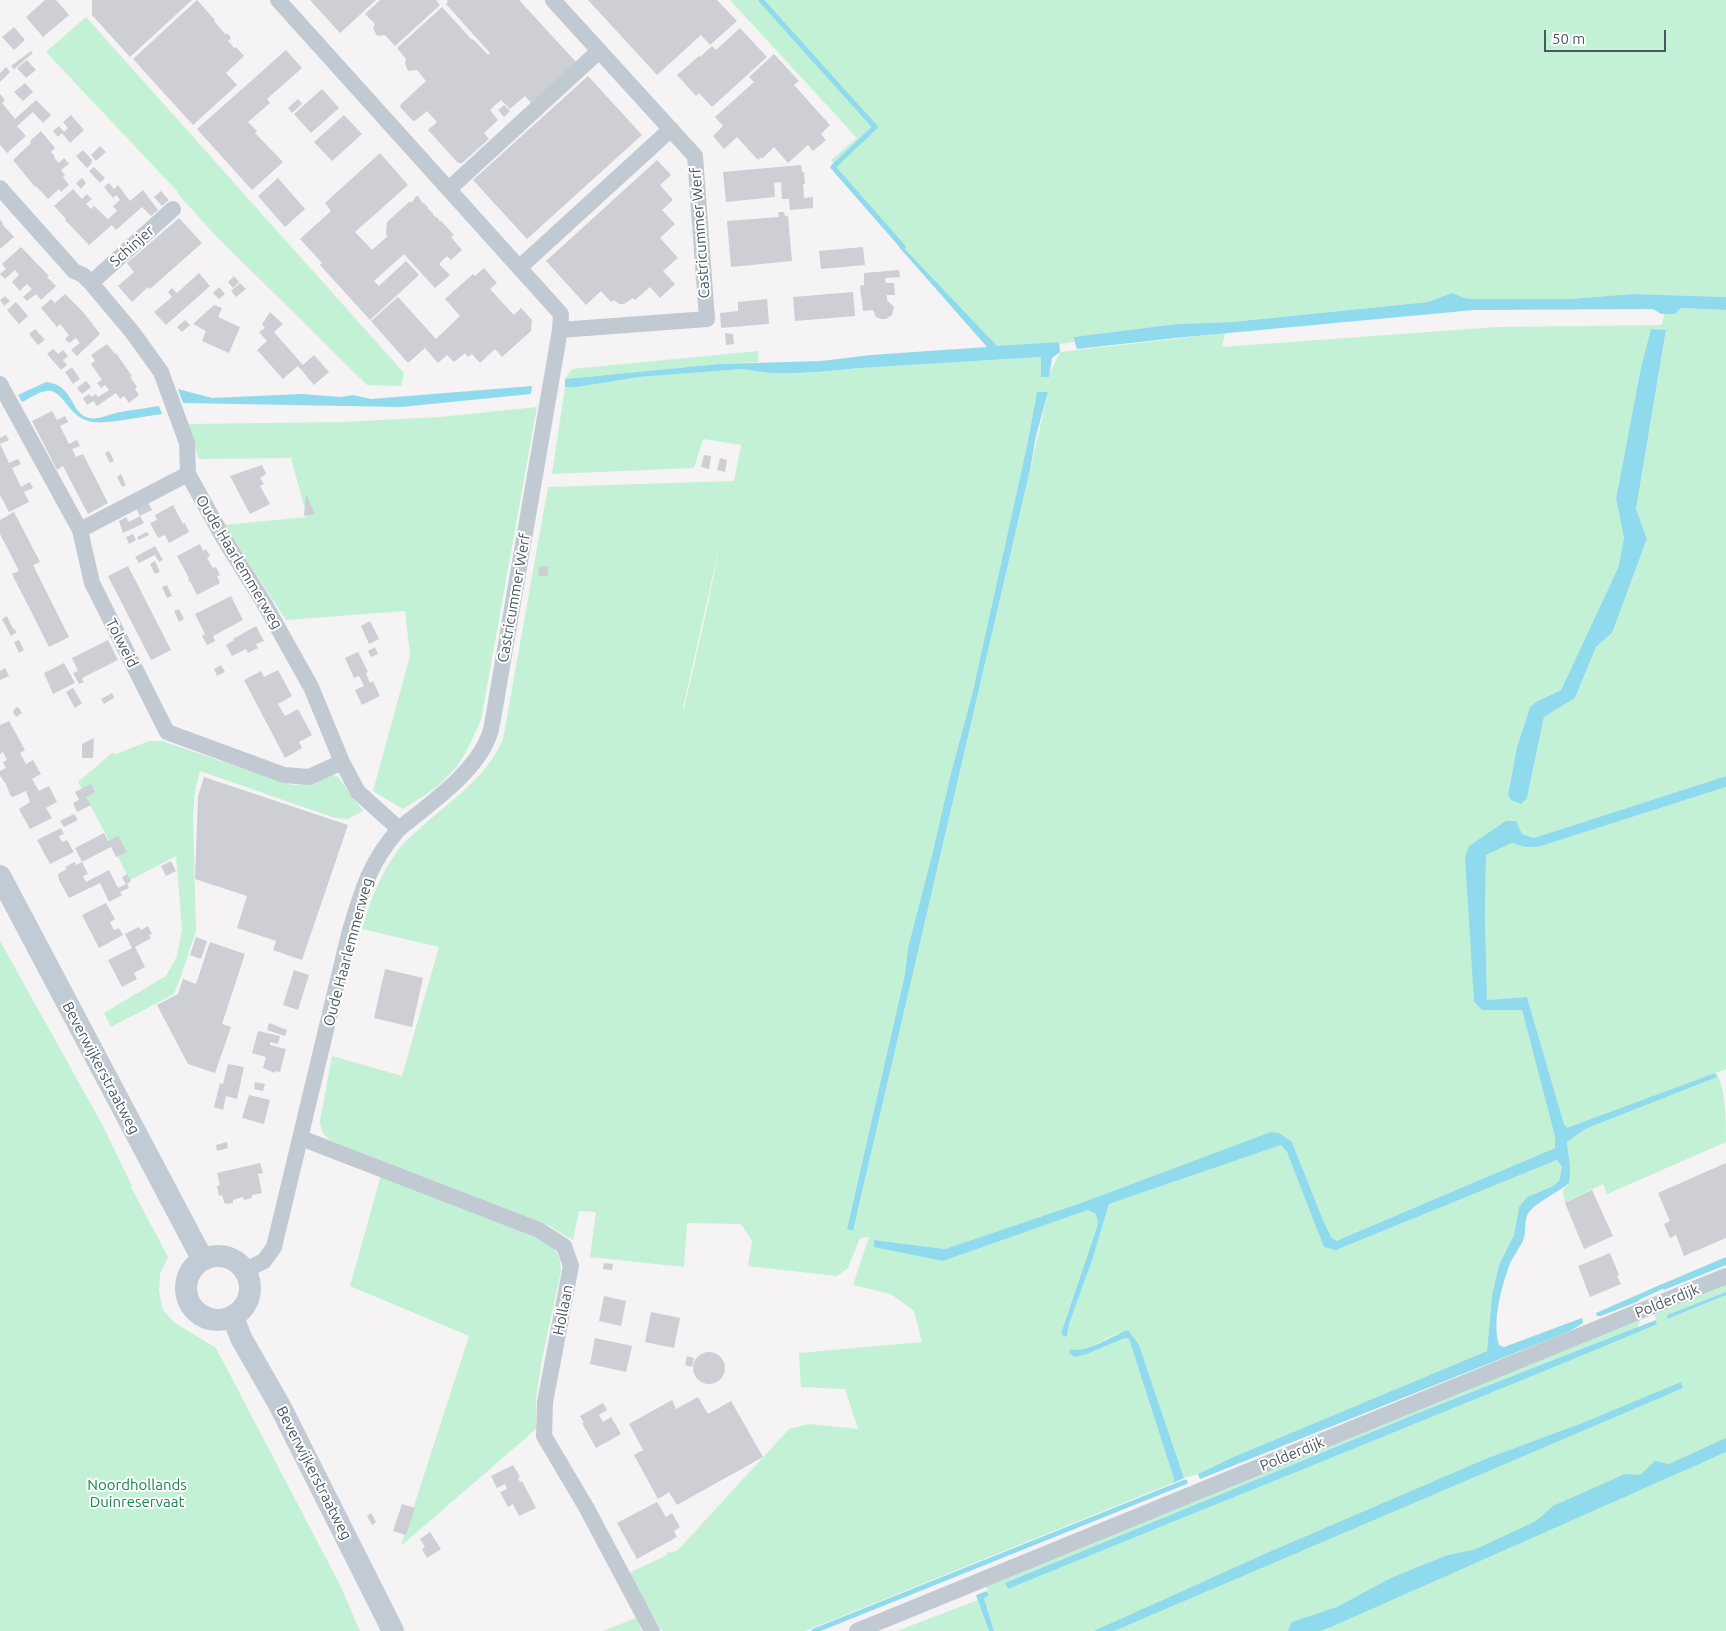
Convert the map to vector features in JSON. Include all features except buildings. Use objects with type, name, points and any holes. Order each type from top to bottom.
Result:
[{"type":"main road","name":"Beverwijkerstraatweg","points":[[0,876],[203,1260]]},
{"type":"main road","points":[[220,1256],[228,1257],[246,1270],[250,1294],[247,1304],[241,1312],[233,1317],[213,1320],[195,1312],[189,1304],[186,1294],[187,1279],[194,1266],[203,1260],[220,1256]]},
{"type":"main road","name":"Beverwijkerstraatweg","points":[[233,1317],[241,1338],[280,1406],[393,1631]]},
{"type":"street","name":"Castricummer Werf","points":[[278,0],[561,314],[560,330],[488,739],[470,766],[446,792],[399,829]]},
{"type":"street","name":"Castricummer Werf","points":[[553,0],[694,156],[707,319],[560,330]]},
{"type":"street","points":[[449,189],[599,51]]},
{"type":"street","points":[[520,268],[671,130]]},
{"type":"street","name":"Oude Haarlemmerweg","points":[[0,188],[74,271],[83,275],[91,283],[133,333],[161,372],[186,443],[188,474],[311,687],[342,762],[358,792],[399,829],[377,858],[362,891],[274,1247],[264,1261],[246,1270]]},
{"type":"street","name":"Schinjer","points":[[91,283],[173,209]]},
{"type":"street","name":"Tolweid","points":[[0,384],[80,530],[92,583],[167,732],[284,776],[309,778],[342,762]]},
{"type":"street","points":[[80,530],[188,474]]},
{"type":"street","name":"Hollaan","points":[[301,1138],[539,1230],[564,1246],[571,1266],[545,1402],[544,1436],[586,1507],[652,1631]]},
{"type":"street","name":"Polderdijk","points":[[857,1631],[1726,1276]]},
{"type":"green space","points":[[730,0],[1726,0],[1726,297],[1632,294],[1570,299],[1474,299],[1464,298],[1452,293],[1428,302],[1232,322],[1177,324],[1073,337],[1074,342],[1060,344],[1059,342],[997,347],[903,247],[831,160],[857,138]]},
{"type":"green space","points":[[86,17],[404,373],[401,386],[367,385],[215,235],[178,192],[46,52]]},
{"type":"green space","points":[[1681,308],[1726,310],[1726,776],[1534,838],[1522,834],[1469,846],[1474,1002],[1482,1010],[1522,1010],[1555,1137],[1555,1148],[1336,1241],[1331,1237],[1323,1220],[1292,1142],[1281,1145],[1287,1152],[1336,1250],[1557,1160],[1562,1167],[1559,1181],[1553,1186],[1527,1197],[1519,1207],[1514,1235],[1499,1265],[1492,1295],[1487,1351],[1231,1458],[1198,1474],[1184,1478],[1139,1345],[1120,1332],[1088,1348],[1077,1351],[1074,1357],[1084,1355],[1125,1338],[1129,1339],[1174,1479],[1173,1483],[805,1631],[662,1631],[629,1573],[667,1555],[666,1553],[677,1551],[789,1429],[809,1424],[858,1429],[845,1389],[801,1387],[799,1353],[922,1342],[914,1311],[891,1294],[853,1285],[869,1237],[860,1238],[848,1268],[837,1276],[748,1266],[752,1241],[741,1224],[687,1223],[684,1267],[590,1257],[596,1212],[579,1211],[573,1240],[548,1225],[334,1142],[324,1134],[320,1121],[332,1056],[402,1076],[439,947],[362,929],[377,887],[387,867],[401,847],[476,779],[496,754],[503,739],[548,487],[734,481],[741,445],[703,439],[694,468],[552,474],[565,387],[577,387],[639,377],[743,369],[787,374],[1041,357],[1042,374],[1048,377],[1060,352],[1225,333],[1222,347],[1497,327],[1662,325],[1664,314],[1675,314]],"holes":[[[1651,329],[1666,331],[1636,509],[1647,540],[1612,633],[1596,647],[1575,698],[1544,717],[1527,798],[1508,795],[1517,747],[1530,707],[1561,690],[1618,568],[1624,538],[1616,499],[1641,367]],[[1037,392],[1048,393],[853,1231],[847,1229],[905,974],[908,948],[972,695]],[[721,539],[706,613],[683,708]],[[1278,1146],[1109,1204],[1092,1261],[1069,1324],[1067,1336],[1064,1337],[1061,1332],[1098,1224],[1096,1214],[1088,1210],[943,1261],[875,1240],[945,1249],[1084,1202]]]},
{"type":"green space","points":[[758,351],[759,362],[565,379],[572,369]]},
{"type":"green space","points":[[537,407],[481,720],[468,749],[455,768],[434,789],[403,809],[373,791],[410,656],[405,611],[286,620],[224,525],[307,517],[291,458],[199,459],[187,424],[342,422],[440,417]]},
{"type":"green space","points":[[149,741],[162,741],[292,785],[310,784],[331,773],[338,777],[363,811],[348,819],[335,818],[200,771],[195,791],[193,815],[196,931],[181,976],[174,994],[111,1027],[104,1013],[166,976],[177,956],[182,929],[176,856],[130,880],[78,782],[112,753],[116,754]]},
{"type":"green space","points":[[1726,787],[1726,1069],[1716,1073],[1724,1096],[1726,1142],[1607,1194],[1603,1184],[1565,1203],[1563,1191],[1569,1183],[1567,1142],[1585,1129],[1716,1077],[1715,1073],[1567,1129],[1527,997],[1487,1000],[1486,855],[1512,843],[1525,847],[1538,847]]},
{"type":"green space","name":"Noordhollands Duinreservaat","points":[[0,941],[102,1124],[131,1187],[168,1257],[160,1274],[159,1291],[163,1310],[175,1323],[216,1348],[340,1585],[360,1631],[0,1631]]},
{"type":"green space","points":[[381,1175],[542,1240],[557,1252],[561,1271],[542,1359],[536,1399],[536,1429],[401,1546],[469,1336],[350,1286]]},
{"type":"green space","points":[[1726,1282],[1726,1292],[1667,1315],[1669,1319],[1726,1295],[1726,1631],[994,1631],[984,1597],[989,1595],[985,1582],[1641,1319],[1637,1328],[1423,1411],[1006,1583],[1008,1589],[1657,1323],[1654,1313]]},
{"type":"green space","points":[[978,1600],[989,1631],[897,1631]]},
{"type":"green space","points":[[636,1618],[642,1631],[603,1631]]},
{"type":"water","points":[[899,247],[903,247],[997,346],[1059,342],[1060,352],[1052,358],[1049,377],[1041,377],[1041,357],[802,373],[772,373],[743,369],[639,377],[577,387],[565,387],[565,379],[719,364],[821,361],[871,355],[987,347]]},
{"type":"water","points":[[1452,293],[1464,298],[1474,299],[1570,299],[1632,294],[1726,297],[1726,310],[1681,308],[1675,314],[1661,314],[1653,309],[1474,310],[1077,349],[1073,337],[1177,324],[1232,322],[1428,302]]},
{"type":"water","points":[[1651,329],[1666,330],[1636,509],[1647,539],[1612,633],[1596,647],[1575,698],[1544,717],[1527,798],[1521,804],[1511,800],[1508,795],[1517,747],[1530,707],[1561,690],[1618,568],[1624,538],[1616,499],[1641,367]]},
{"type":"water","points":[[46,382],[62,388],[78,411],[89,418],[159,406],[162,414],[117,421],[93,422],[78,416],[53,391],[34,395],[22,402],[18,395]]},
{"type":"water","points":[[532,386],[531,394],[401,407],[183,403],[178,389],[212,398],[301,394],[341,397],[353,395],[371,399]]},
{"type":"water","points":[[1037,392],[1048,392],[1036,436],[1030,470],[853,1231],[847,1229],[905,974],[908,948],[972,695]]},
{"type":"water","points":[[1726,776],[1726,787],[1538,847],[1525,847],[1512,843],[1486,855],[1487,1000],[1527,997],[1564,1124],[1567,1128],[1715,1073],[1717,1077],[1585,1129],[1567,1142],[1570,1167],[1569,1183],[1537,1204],[1527,1215],[1524,1238],[1511,1262],[1503,1285],[1498,1305],[1496,1326],[1499,1345],[1504,1347],[1582,1318],[1583,1323],[1570,1331],[1200,1479],[1198,1474],[1231,1458],[1487,1351],[1492,1295],[1499,1265],[1514,1235],[1519,1207],[1527,1197],[1553,1186],[1559,1181],[1562,1167],[1557,1160],[1336,1250],[1324,1247],[1287,1152],[1281,1145],[1109,1204],[1092,1261],[1069,1324],[1067,1336],[1064,1337],[1061,1333],[1098,1224],[1096,1214],[1088,1210],[943,1261],[874,1247],[874,1240],[945,1249],[1084,1202],[1271,1132],[1279,1133],[1292,1142],[1323,1220],[1331,1237],[1336,1241],[1555,1148],[1555,1137],[1522,1010],[1482,1010],[1474,1002],[1465,857],[1469,846],[1506,821],[1516,821],[1522,834],[1534,838]]},
{"type":"water","points":[[1726,1257],[1726,1265],[1664,1290],[1660,1285]]},
{"type":"water","points":[[1726,1292],[1726,1295],[1668,1319],[1667,1315]]},
{"type":"water","points":[[1637,1295],[1639,1301],[1597,1316],[1596,1313]]},
{"type":"water","points":[[1656,1320],[1657,1324],[1636,1333],[1008,1589],[1005,1583],[1423,1411]]},
{"type":"water","points":[[1128,1330],[1139,1345],[1184,1478],[1173,1483],[1174,1479],[1129,1339],[1125,1338],[1084,1355],[1074,1357],[1069,1352],[1071,1349],[1077,1350],[1092,1347]]},
{"type":"water","points":[[1681,1382],[1683,1388],[1114,1631],[1094,1631],[1260,1556],[1488,1458],[1585,1422]]},
{"type":"water","points":[[1726,1438],[1726,1452],[1331,1627],[1320,1631],[1288,1631],[1292,1622],[1337,1607],[1393,1577],[1445,1556],[1476,1549],[1536,1521],[1553,1506],[1625,1474],[1640,1475],[1655,1461],[1669,1464]]},
{"type":"water","points":[[987,1591],[989,1595],[984,1598],[994,1631],[989,1631],[976,1595]]},
{"type":"waterway","points":[[761,0],[875,127],[833,167],[903,247]]},
{"type":"waterway","points":[[1637,1298],[1661,1287]]},
{"type":"waterway","points":[[814,1631],[1185,1482]]}]
